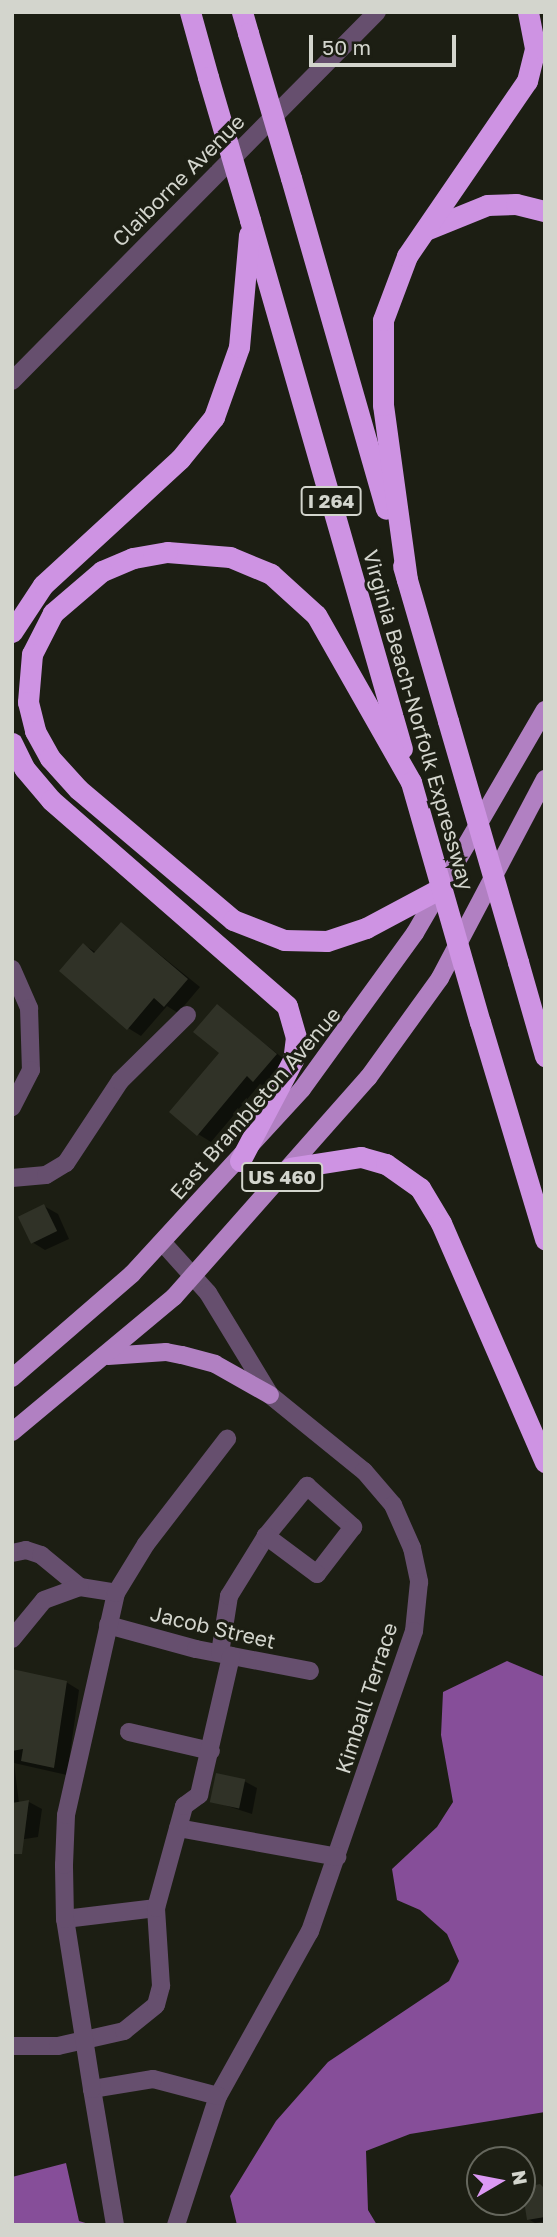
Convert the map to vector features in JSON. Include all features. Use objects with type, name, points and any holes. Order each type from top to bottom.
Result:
[{"type":"highway","name":"Virginia Beach-Norfolk Expressway","points":[[190,12],[545,1239]]},
{"type":"highway","name":"Virginia Beach-Norfolk Expressway","points":[[242,12],[545,1056]]},
{"type":"highway","points":[[407,580],[383,404],[380,337],[393,285],[424,232],[527,81],[535,48],[527,12]]},
{"type":"highway","points":[[424,232],[487,205],[545,211]]},
{"type":"highway","points":[[12,632],[43,585],[180,459],[214,417],[239,347],[250,220]]},
{"type":"highway","points":[[411,782],[316,615],[271,575],[230,557],[167,552],[133,558],[102,571],[62,602],[44,625],[32,654],[28,702],[35,732],[50,758],[78,789],[233,920],[284,940],[327,942],[366,928],[441,888]]},
{"type":"highway","points":[[12,743],[24,768],[51,800],[287,1006],[296,1037],[293,1060],[240,1161]]},
{"type":"highway","points":[[290,1168],[336,1158],[362,1157],[386,1164],[420,1188],[441,1223],[545,1462]]},
{"type":"main road","name":"East Brambleton Avenue","points":[[12,1378],[78,1322],[163,1243],[240,1161],[359,1016],[441,888],[545,710]]},
{"type":"main road","name":"US 460","points":[[12,1432],[108,1356],[195,1275],[393,1046],[440,978],[545,779]]},
{"type":"main road","points":[[108,1356],[166,1352],[182,1355],[215,1364],[270,1395]]},
{"type":"street","name":"Claiborne Avenue","points":[[12,381],[377,12]]},
{"type":"street","points":[[12,969],[29,1008],[32,1070],[12,1107]]},
{"type":"street","points":[[12,1178],[46,1175],[66,1163],[120,1081],[187,1015]]},
{"type":"street","name":"Kimball Terrace","points":[[163,1243],[195,1275],[270,1395],[364,1471],[393,1505],[412,1549],[419,1582],[414,1630],[310,1931],[218,2096],[176,2225]]},
{"type":"street","points":[[115,2225],[65,1919],[66,1815],[116,1593],[146,1544],[227,1438]]},
{"type":"street","points":[[12,2046],[85,2041],[124,2031],[156,2006],[161,1986],[156,1908],[184,1806],[199,1795],[211,1751],[225,1654],[229,1596],[266,1536],[307,1486],[353,1527],[317,1574],[266,1536]]},
{"type":"street","points":[[12,1553],[26,1550],[41,1555],[80,1587]]},
{"type":"street","points":[[12,1639],[44,1600],[80,1587],[116,1593]]},
{"type":"street","name":"Jacob Street","points":[[108,1625],[225,1654],[310,1671]]},
{"type":"street","points":[[130,1732],[211,1751]]},
{"type":"street","points":[[178,1828],[337,1857]]},
{"type":"street","points":[[65,1919],[156,1908]]},
{"type":"street","points":[[92,2089],[153,2079],[218,2096]]},
{"type":"shaded area","points":[[507,1661],[545,1677],[545,2112],[410,2134],[366,2151],[368,2210],[377,2225],[237,2225],[230,2196],[276,2121],[328,2062],[449,1981],[459,1961],[447,1934],[420,1910],[397,1900],[392,1869],[437,1827],[453,1802],[441,1735],[443,1692]]},
{"type":"shaded area","points":[[66,2163],[79,2221],[92,2225],[12,2225],[12,2177]]},
{"type":"building","points":[[121,922],[188,979],[164,1007],[154,998],[127,1030],[59,971],[83,943],[94,953]]},
{"type":"building","points":[[217,1004],[277,1054],[253,1082],[247,1076],[197,1136],[169,1112],[219,1053],[193,1032]]},
{"type":"building","points":[[44,1204],[57,1231],[31,1244],[18,1217]]},
{"type":"building","points":[[12,1669],[67,1681],[54,1768],[21,1761],[23,1749],[12,1751]]},
{"type":"building","points":[[216,1773],[245,1779],[239,1809],[210,1802]]},
{"type":"building","points":[[29,1800],[22,1854],[12,1854],[12,1803]]},
{"type":"building","points":[[540,2184],[545,2189],[545,2217],[527,2220],[526,2216],[536,2216],[536,2185]]}]
